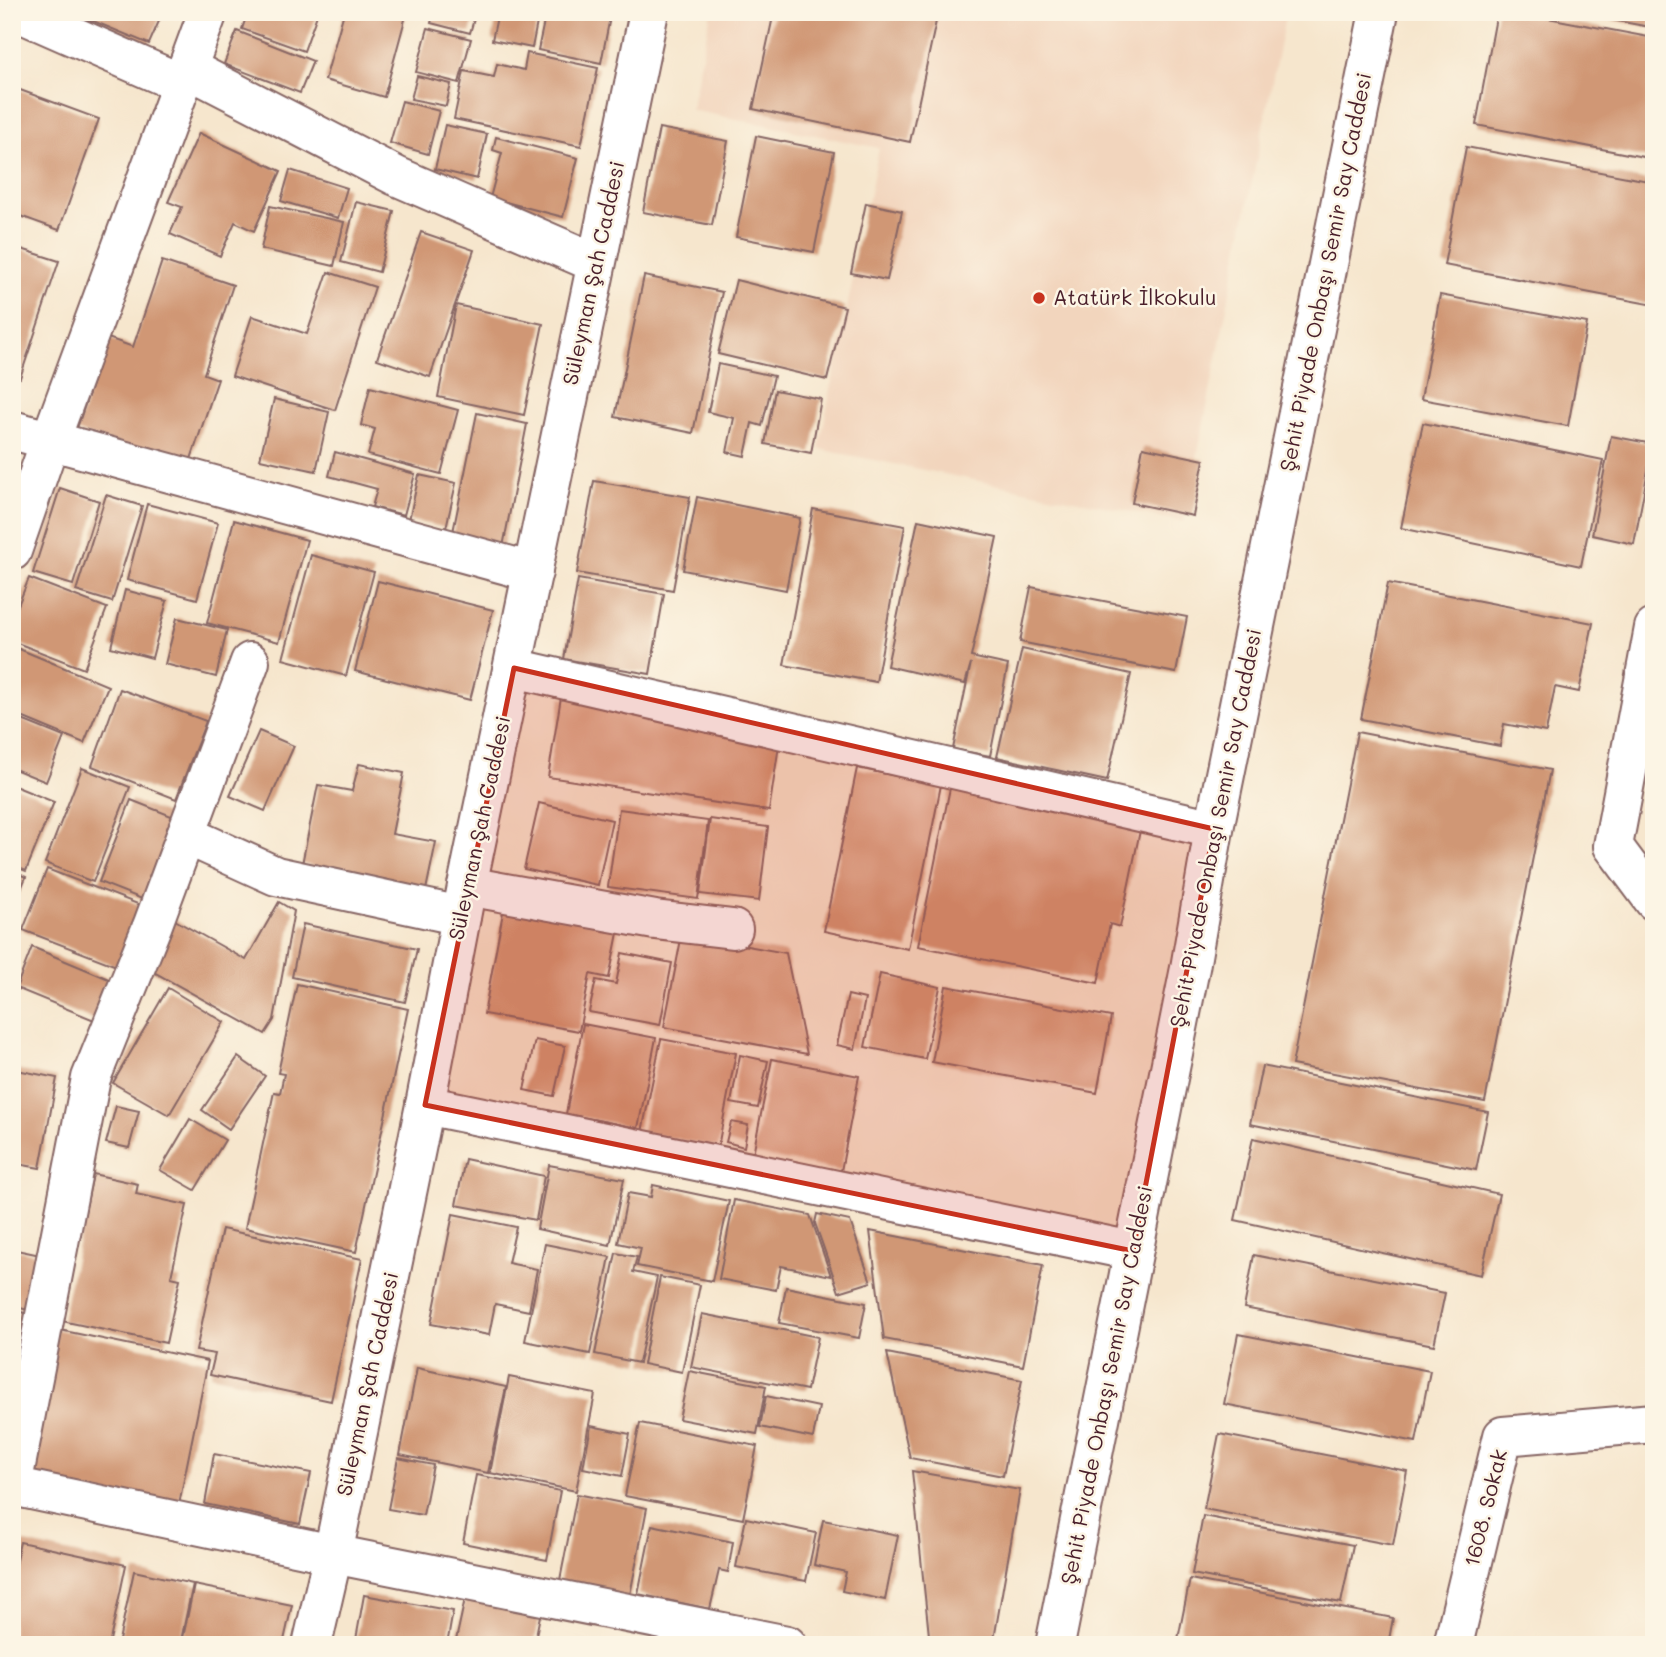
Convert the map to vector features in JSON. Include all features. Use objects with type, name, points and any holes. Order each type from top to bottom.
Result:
[{"type":"street","points":[[18,12],[185,76],[396,176],[596,263]]},
{"type":"street","points":[[12,551],[50,440],[208,12]]},
{"type":"street","name":"Süleyman Şah Caddesi","points":[[312,1645],[333,1554],[464,901],[649,12]]},
{"type":"street","name":"Şehit Piyade Onbaşı Semir Say Caddesi","points":[[1055,1645],[1190,968],[1214,829],[1379,12]]},
{"type":"street","points":[[12,430],[533,572]]},
{"type":"street","points":[[1654,628],[1613,846],[1654,901]]},
{"type":"street","points":[[250,662],[153,924],[91,1078],[12,1486],[787,1645]]},
{"type":"street","points":[[514,668],[1214,829]]},
{"type":"street","points":[[186,835],[276,876],[464,901],[733,929]]},
{"type":"street","points":[[425,1105],[1133,1251]]},
{"type":"street","name":"1608. Sokak","points":[[1453,1645],[1503,1436],[1654,1423]]},
{"type":"highlighted area","points":[[514,668],[1214,829],[1133,1251],[425,1105]]},
{"type":"shaded area","name":"Atatürk İlkokulu","points":[[711,12],[1286,12],[1184,522],[819,449],[879,148],[691,110]]},
{"type":"building","points":[[83,12],[163,12],[149,44],[81,16]]},
{"type":"building","points":[[248,12],[318,12],[304,51],[242,29]]},
{"type":"building","points":[[344,12],[407,12],[384,97],[325,80]]},
{"type":"building","points":[[434,12],[476,12],[470,33],[431,23]]},
{"type":"building","points":[[498,12],[539,12],[532,48],[492,40]]},
{"type":"building","points":[[546,12],[611,12],[601,63],[538,50]]},
{"type":"building","points":[[774,12],[938,12],[910,142],[753,109]]},
{"type":"building","points":[[1497,12],[1516,12],[1654,38],[1654,159],[1476,125]]},
{"type":"building","points":[[1580,12],[1653,12],[1650,27]]},
{"type":"building","points":[[428,28],[471,39],[459,83],[416,72]]},
{"type":"building","points":[[237,31],[313,61],[300,93],[224,64]]},
{"type":"building","points":[[527,53],[598,68],[581,146],[454,119],[464,71],[494,77],[497,64],[524,70]]},
{"type":"building","points":[[417,76],[451,84],[446,106],[411,99]]},
{"type":"building","points":[[12,87],[99,119],[59,230],[12,213]]},
{"type":"building","points":[[402,101],[439,111],[428,154],[390,143]]},
{"type":"building","points":[[445,125],[487,134],[477,179],[435,169]]},
{"type":"building","points":[[659,128],[728,141],[712,225],[643,212]]},
{"type":"building","points":[[199,133],[281,171],[254,231],[235,222],[220,256],[170,234],[182,207],[168,202]]},
{"type":"building","points":[[756,136],[834,152],[814,252],[736,237]]},
{"type":"building","points":[[496,137],[578,158],[563,217],[490,198],[502,153],[493,150]]},
{"type":"building","points":[[1466,147],[1654,182],[1654,305],[1444,265]]},
{"type":"building","points":[[290,170],[347,188],[338,218],[281,201]]},
{"type":"building","points":[[356,202],[394,211],[379,272],[341,262]]},
{"type":"building","points":[[866,203],[902,211],[887,280],[851,273]]},
{"type":"building","points":[[270,206],[344,222],[334,266],[261,249]]},
{"type":"building","points":[[421,232],[474,250],[430,377],[377,359]]},
{"type":"building","points":[[12,246],[59,261],[20,378],[12,375]]},
{"type":"building","points":[[162,261],[233,285],[204,374],[218,379],[188,468],[76,431],[108,338],[133,347]]},
{"type":"building","points":[[328,272],[375,287],[335,410],[232,376],[252,316],[307,334]]},
{"type":"building","points":[[644,276],[722,292],[693,433],[615,417]]},
{"type":"building","points":[[736,280],[845,307],[827,380],[718,354]]},
{"type":"building","points":[[1440,295],[1587,323],[1568,426],[1421,399]]},
{"type":"building","points":[[456,305],[543,324],[524,415],[438,397]]},
{"type":"building","points":[[718,364],[774,376],[762,426],[752,423],[745,456],[727,452],[734,418],[708,412]]},
{"type":"building","points":[[370,387],[458,410],[441,474],[368,455],[375,429],[361,425]]},
{"type":"building","points":[[775,390],[821,399],[811,453],[765,444]]},
{"type":"building","points":[[274,399],[329,412],[316,471],[260,459]]},
{"type":"building","points":[[477,413],[527,424],[503,547],[452,537]]},
{"type":"building","points":[[1423,423],[1603,460],[1581,566],[1401,528]]},
{"type":"building","points":[[1611,436],[1653,444],[1634,544],[1592,535]]},
{"type":"building","points":[[1143,447],[1204,460],[1193,516],[1132,503]]},
{"type":"building","points":[[335,452],[415,474],[404,515],[372,507],[377,489],[329,476]]},
{"type":"building","points":[[419,475],[456,483],[446,528],[409,520]]},
{"type":"building","points":[[594,481],[690,497],[673,590],[577,573]]},
{"type":"building","points":[[60,488],[99,501],[73,585],[33,573]]},
{"type":"building","points":[[106,495],[142,506],[112,602],[76,591]]},
{"type":"building","points":[[697,497],[800,518],[786,590],[683,570]]},
{"type":"building","points":[[147,504],[218,523],[197,599],[127,580]]},
{"type":"building","points":[[813,509],[905,526],[876,682],[784,665]]},
{"type":"building","points":[[234,520],[307,540],[279,642],[207,623]]},
{"type":"building","points":[[918,520],[997,537],[971,657],[1008,665],[990,756],[953,749],[971,663],[965,684],[887,666]]},
{"type":"building","points":[[311,555],[374,572],[346,676],[283,659]]},
{"type":"building","points":[[29,578],[107,608],[84,669],[12,641],[12,620]]},
{"type":"building","points":[[578,579],[664,594],[650,674],[564,659]]},
{"type":"building","points":[[378,581],[493,610],[470,700],[355,671]]},
{"type":"building","points":[[1388,583],[1593,623],[1579,692],[1555,687],[1546,732],[1504,724],[1500,746],[1361,719]]},
{"type":"building","points":[[1031,587],[1187,617],[1176,673],[1020,642]]},
{"type":"building","points":[[125,590],[167,601],[152,658],[111,647]]},
{"type":"building","points":[[177,618],[227,630],[216,677],[165,664]]},
{"type":"building","points":[[12,646],[108,686],[84,743],[12,713]]},
{"type":"building","points":[[1022,649],[1131,674],[1107,781],[997,757]]},
{"type":"building","points":[[120,689],[206,721],[176,799],[92,766]]},
{"type":"building","points":[[561,697],[781,732],[769,811],[548,777]]},
{"type":"building","points":[[12,716],[64,737],[46,782],[12,768]]},
{"type":"building","points":[[259,731],[294,746],[265,811],[230,796]]},
{"type":"building","points":[[1357,732],[1550,770],[1485,1102],[1292,1065]]},
{"type":"building","points":[[359,764],[404,773],[392,834],[436,842],[426,890],[302,864],[318,785],[352,791]]},
{"type":"building","points":[[82,768],[130,787],[93,882],[45,863]]},
{"type":"building","points":[[857,768],[941,785],[908,949],[824,931]]},
{"type":"building","points":[[951,783],[1142,821],[1120,927],[1110,924],[1098,983],[918,946]]},
{"type":"building","points":[[12,785],[54,802],[26,871],[12,865]]},
{"type":"building","points":[[131,800],[179,819],[147,901],[99,882]]},
{"type":"building","points":[[539,803],[612,820],[598,885],[524,869]]},
{"type":"building","points":[[619,809],[708,821],[698,899],[608,887]]},
{"type":"building","points":[[710,819],[768,827],[759,901],[700,894]]},
{"type":"building","points":[[47,869],[143,906],[119,967],[23,930]]},
{"type":"building","points":[[12,871],[26,877],[12,910]]},
{"type":"building","points":[[279,902],[294,911],[274,1020],[265,1034],[145,967],[173,919],[246,960]]},
{"type":"building","points":[[504,907],[619,928],[609,978],[590,974],[579,1031],[484,1014]]},
{"type":"building","points":[[12,924],[20,927],[12,945]]},
{"type":"building","points":[[303,924],[417,949],[405,1002],[292,977]]},
{"type":"building","points":[[682,934],[786,953],[807,1054],[664,1027]]},
{"type":"building","points":[[32,947],[116,982],[99,1022],[16,988]]},
{"type":"building","points":[[622,953],[672,963],[660,1025],[589,1012],[596,980],[616,984]]},
{"type":"building","points":[[880,974],[940,987],[925,1059],[865,1047]]},
{"type":"building","points":[[297,984],[408,1009],[356,1252],[245,1228],[274,1092],[280,1093],[284,1074],[278,1073]]},
{"type":"building","points":[[946,986],[1111,1017],[1097,1093],[932,1062]]},
{"type":"building","points":[[168,988],[224,1022],[169,1115],[113,1083]]},
{"type":"building","points":[[848,995],[865,999],[855,1049],[837,1045]]},
{"type":"building","points":[[583,1024],[656,1038],[638,1128],[566,1114]]},
{"type":"building","points":[[661,1039],[736,1053],[718,1147],[642,1132]]},
{"type":"building","points":[[535,1040],[565,1046],[554,1096],[524,1090]]},
{"type":"building","points":[[740,1055],[768,1061],[758,1108],[731,1103]]},
{"type":"building","points":[[238,1057],[265,1076],[229,1129],[202,1110]]},
{"type":"building","points":[[772,1059],[859,1076],[841,1171],[753,1154]]},
{"type":"building","points":[[1262,1066],[1488,1112],[1476,1170],[1250,1124]]},
{"type":"building","points":[[12,1069],[57,1078],[40,1168],[12,1163]]},
{"type":"building","points":[[116,1106],[139,1111],[129,1148],[106,1143]]},
{"type":"building","points":[[190,1119],[225,1140],[195,1190],[160,1170]]},
{"type":"building","points":[[731,1122],[748,1125],[744,1147],[726,1142]]},
{"type":"building","points":[[1253,1138],[1499,1194],[1481,1275],[1235,1220]]},
{"type":"building","points":[[465,1159],[544,1176],[536,1220],[456,1205]]},
{"type":"building","points":[[549,1165],[624,1179],[610,1245],[537,1229]]},
{"type":"building","points":[[93,1174],[138,1184],[136,1194],[187,1205],[171,1277],[180,1279],[166,1343],[62,1321]]},
{"type":"building","points":[[653,1185],[729,1201],[712,1281],[637,1266],[641,1248],[618,1243],[628,1193],[651,1197]]},
{"type":"building","points":[[734,1200],[810,1215],[831,1276],[781,1266],[776,1290],[719,1279]]},
{"type":"building","points":[[453,1214],[516,1227],[508,1263],[537,1269],[529,1311],[495,1304],[489,1335],[431,1324]]},
{"type":"building","points":[[817,1214],[850,1221],[871,1282],[839,1292],[815,1223]]},
{"type":"building","points":[[222,1229],[362,1259],[331,1401],[210,1375],[215,1354],[196,1351]]},
{"type":"building","points":[[870,1231],[1043,1265],[1023,1366],[884,1339]]},
{"type":"building","points":[[545,1244],[610,1257],[590,1354],[525,1341]]},
{"type":"building","points":[[12,1249],[45,1256],[32,1311],[12,1306]]},
{"type":"building","points":[[616,1253],[637,1257],[633,1272],[657,1277],[639,1363],[595,1354]]},
{"type":"building","points":[[1254,1255],[1445,1293],[1434,1345],[1244,1308]]},
{"type":"building","points":[[660,1277],[700,1285],[682,1372],[643,1364]]},
{"type":"building","points":[[786,1287],[866,1303],[859,1338],[779,1323]]},
{"type":"building","points":[[12,1310],[30,1314],[12,1388]]},
{"type":"building","points":[[702,1314],[818,1337],[807,1390],[691,1367]]},
{"type":"building","points":[[55,1329],[208,1361],[178,1509],[25,1478]]},
{"type":"building","points":[[1238,1334],[1430,1371],[1416,1442],[1224,1404]]},
{"type":"building","points":[[887,1353],[1022,1380],[1003,1476],[910,1458]]},
{"type":"building","points":[[417,1368],[506,1387],[488,1473],[400,1455]]},
{"type":"building","points":[[689,1371],[766,1386],[757,1434],[679,1419]]},
{"type":"building","points":[[509,1377],[595,1394],[576,1491],[490,1473]]},
{"type":"building","points":[[766,1396],[819,1407],[813,1438],[760,1427]]},
{"type":"building","points":[[640,1423],[757,1446],[743,1519],[625,1496]]},
{"type":"building","points":[[591,1426],[630,1434],[622,1476],[583,1468]]},
{"type":"building","points":[[1219,1434],[1407,1471],[1393,1545],[1204,1509]]},
{"type":"building","points":[[214,1454],[311,1473],[300,1524],[205,1504]]},
{"type":"building","points":[[398,1458],[433,1465],[423,1515],[388,1509]]},
{"type":"building","points":[[912,1471],[1020,1490],[993,1645],[930,1645]]},
{"type":"building","points":[[476,1475],[560,1491],[547,1560],[463,1543]]},
{"type":"building","points":[[577,1494],[647,1508],[629,1600],[559,1585]]},
{"type":"building","points":[[1203,1516],[1353,1545],[1341,1603],[1192,1574]]},
{"type":"building","points":[[746,1518],[816,1533],[806,1581],[736,1567]]},
{"type":"building","points":[[823,1520],[898,1535],[885,1600],[842,1591],[846,1572],[814,1565]]},
{"type":"building","points":[[652,1525],[733,1542],[728,1572],[719,1570],[710,1609],[638,1594]]},
{"type":"building","points":[[20,1542],[126,1565],[109,1645],[12,1645],[12,1579]]},
{"type":"building","points":[[134,1571],[193,1584],[180,1645],[118,1645]]},
{"type":"building","points":[[1190,1579],[1393,1618],[1388,1645],[1177,1644]]},
{"type":"building","points":[[194,1585],[292,1605],[283,1645],[215,1645],[183,1638]]},
{"type":"building","points":[[466,1594],[541,1611],[534,1645],[455,1645]]},
{"type":"building","points":[[364,1595],[453,1611],[447,1645],[355,1645]]},
{"type":"place","name":"Atatürk İlkokulu","points":[[1039,298]]}]
